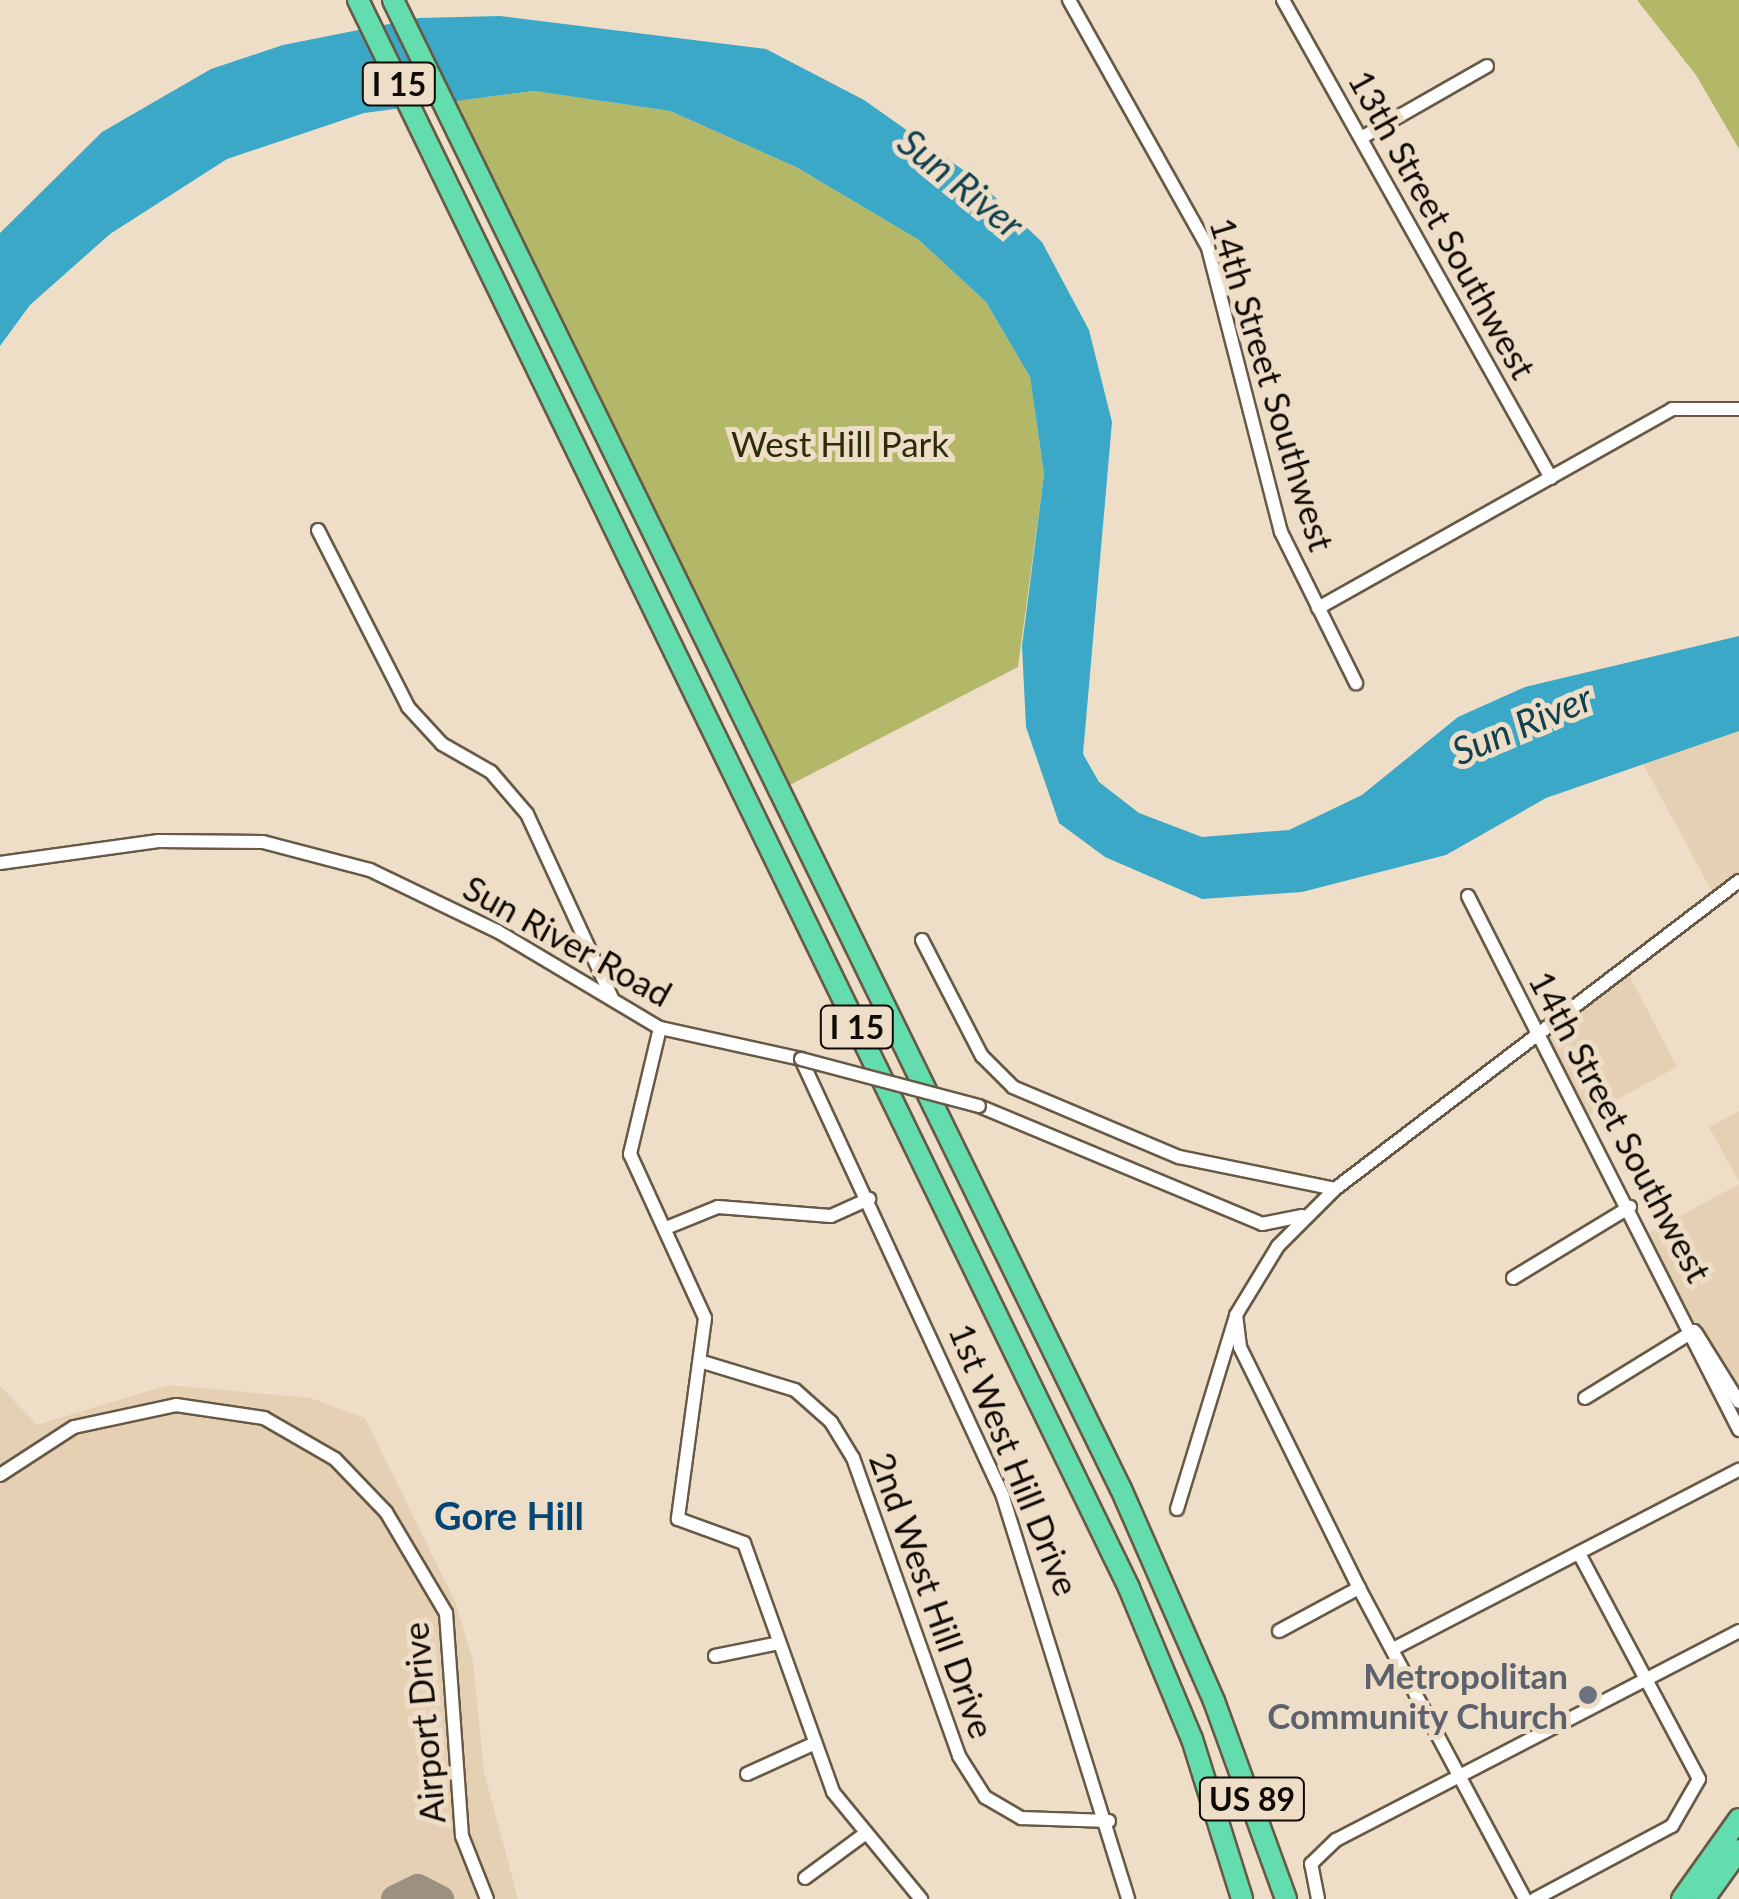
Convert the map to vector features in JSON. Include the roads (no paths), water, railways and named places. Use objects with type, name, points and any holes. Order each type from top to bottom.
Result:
[{"type":"highway","name":"I 15","points":[[358,0],[1128,1588],[1192,1740],[1242,1899]]},
{"type":"highway","name":"I 15","points":[[393,0],[1121,1489],[1214,1701],[1275,1899]]},
{"type":"highway","name":"US 89","points":[[1214,1701],[1286,1899]]},
{"type":"highway","points":[[1704,1899],[1724,1870],[1737,1838]]},
{"type":"highway","points":[[1671,1899],[1737,1838]]},
{"type":"highway","points":[[1682,1899],[1737,1838]]},
{"type":"street","name":"14th Street Southwest","points":[[1068,0],[1208,248],[1281,532],[1356,683]]},
{"type":"street","name":"13th Street Southwest","points":[[1283,0],[1551,478]]},
{"type":"street","points":[[1360,138],[1487,66]]},
{"type":"street","points":[[1318,608],[1672,409],[1739,409]]},
{"type":"street","points":[[318,530],[408,708],[442,744],[491,772],[526,814],[613,1000]]},
{"type":"street","name":"Sun River Road","points":[[0,863],[158,840],[263,842],[370,870],[660,1028],[801,1059],[979,1106],[1262,1224],[1297,1219],[1321,1202]]},
{"type":"street","points":[[1177,1509],[1245,1293],[1321,1202],[1537,1031],[1739,882]]},
{"type":"street","name":"14th Street Southwest","points":[[1468,896],[1694,1331],[1739,1430]]},
{"type":"street","points":[[922,940],[982,1056],[1013,1087],[1179,1157],[1334,1189]]},
{"type":"street","points":[[660,1028],[630,1154],[700,1296],[706,1362],[678,1518],[744,1544],[814,1744],[862,1836],[921,1899]]},
{"type":"street","name":"1st West Hill Drive","points":[[801,1059],[1003,1498],[1109,1821],[1128,1899]]},
{"type":"street","points":[[666,1228],[718,1208],[831,1216],[869,1200]]},
{"type":"street","points":[[1512,1278],[1630,1207]]},
{"type":"street","points":[[1236,1315],[1240,1346],[1359,1588],[1525,1899]]},
{"type":"street","name":"14th Street Southwest","points":[[1694,1331],[1739,1402]]},
{"type":"street","points":[[1584,1398],[1694,1331]]},
{"type":"street","name":"2nd West Hill Drive","points":[[706,1362],[795,1390],[830,1422],[853,1458],[959,1756],[985,1797],[1020,1818],[1109,1821]]},
{"type":"street","name":"Airport Drive","points":[[0,1475],[74,1427],[176,1405],[264,1418],[335,1460],[386,1512],[446,1613],[462,1836],[487,1899]]},
{"type":"street","points":[[1393,1649],[1739,1470]]},
{"type":"street","points":[[1534,1899],[1672,1826],[1696,1796],[1694,1768],[1579,1554]]},
{"type":"street","points":[[1279,1631],[1359,1588]]},
{"type":"street","points":[[1318,1899],[1311,1864],[1336,1840],[1739,1631]]},
{"type":"street","points":[[715,1656],[779,1643]]},
{"type":"street","points":[[746,1774],[814,1744]]},
{"type":"street","points":[[805,1878],[862,1836]]},
{"type":"water","name":"Sun River","points":[[500,16],[766,49],[864,100],[976,179],[1042,242],[1089,330],[1112,422],[1083,754],[1099,782],[1139,813],[1202,837],[1289,830],[1362,795],[1458,717],[1525,687],[1739,636],[1739,731],[1546,798],[1446,855],[1302,892],[1202,899],[1105,857],[1059,823],[1026,727],[1022,646],[1044,474],[1030,377],[986,302],[919,240],[796,167],[670,111],[534,91],[364,113],[227,159],[110,234],[30,305],[0,346],[0,233],[102,132],[211,69],[283,45],[419,18]]},
{"type":"place","name":"Metropolitan Community Church","points":[[1588,1695]]},
{"type":"district","name":"Gore Hill","points":[[509,1516]]},
{"type":"park label","name":"West Hill Park","points":[[840,443]]}]
